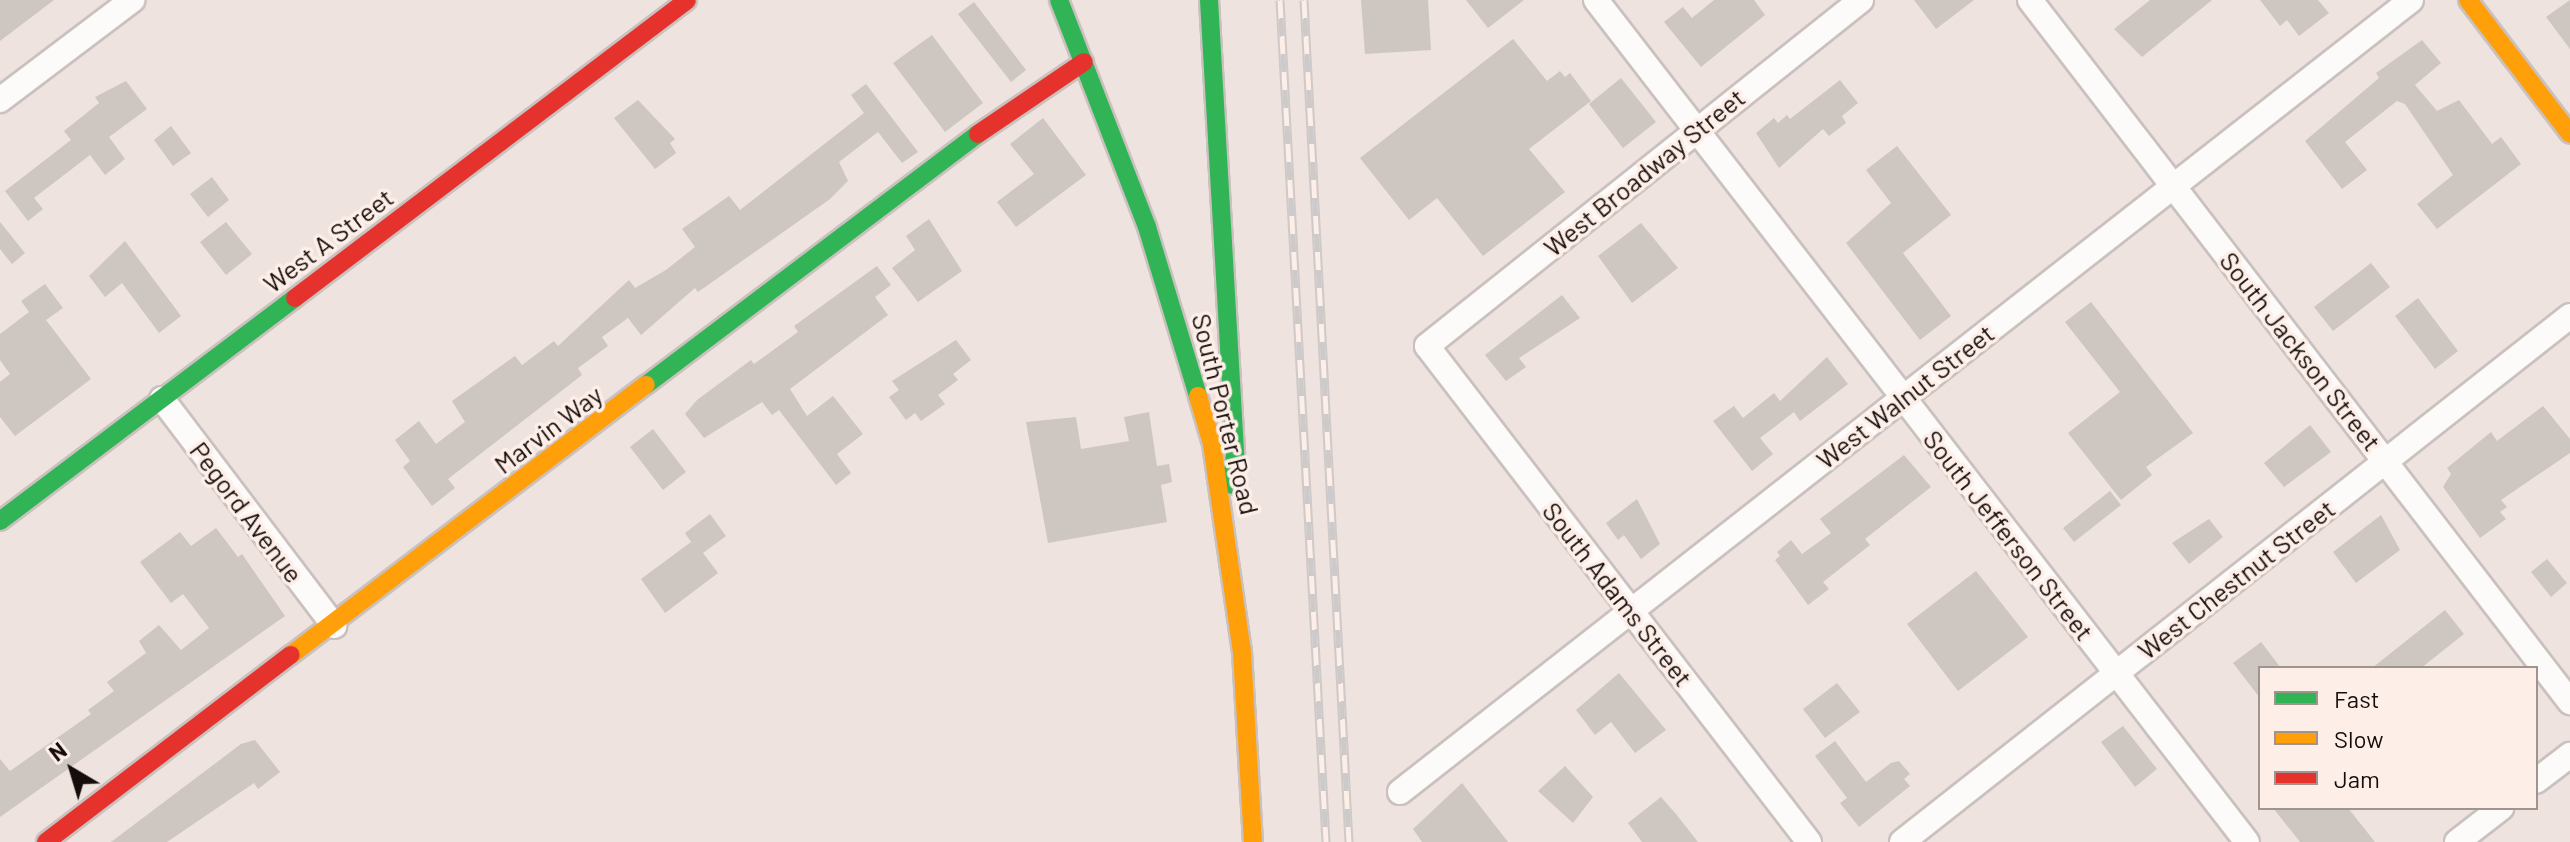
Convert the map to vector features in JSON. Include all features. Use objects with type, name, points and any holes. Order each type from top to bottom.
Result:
[{"type":"street","points":[[0,100],[132,0]]},
{"type":"street","name":"West A Street","points":[[0,521],[687,0]]},
{"type":"street","name":"South Porter Road","points":[[1059,0],[1179,326],[1212,444],[1226,520],[1242,652],[1253,842]]},
{"type":"street","points":[[1209,0],[1235,455],[1226,520]]},
{"type":"street","name":"South Jefferson Street","points":[[1596,0],[2247,842]]},
{"type":"street","name":"West Broadway Street","points":[[1427,346],[1861,0]]},
{"type":"street","name":"South Jackson Street","points":[[2030,0],[2570,702]]},
{"type":"street","name":"West Walnut Street","points":[[1400,792],[2411,0]]},
{"type":"street","points":[[2468,0],[2570,134]]},
{"type":"street","name":"Marvin Way","points":[[55,840],[913,182],[1045,84],[1084,62]]},
{"type":"street","name":"West Chestnut Street","points":[[1902,842],[2570,316]]},
{"type":"street","name":"South Adams Street","points":[[1427,346],[1809,842]]},
{"type":"street","name":"Pegord Avenue","points":[[162,399],[334,626]]},
{"type":"street","points":[[2538,779],[2570,755]]},
{"type":"street","points":[[2457,842],[2498,810]]},
{"type":"building","points":[[0,0],[54,0],[0,41]]},
{"type":"building","points":[[1361,0],[1428,0],[1431,50],[1365,54]]},
{"type":"building","points":[[1466,0],[1524,0],[1488,28]]},
{"type":"building","points":[[1714,0],[1754,0],[1765,15],[1701,67],[1664,22],[1683,7],[1692,18]]},
{"type":"building","points":[[1914,0],[1974,0],[1936,29]]},
{"type":"building","points":[[2150,0],[2212,0],[2142,57],[2114,29]]},
{"type":"building","points":[[2260,0],[2318,0],[2329,13],[2299,36],[2287,20],[2280,26]]},
{"type":"building","points":[[2570,0],[2570,49],[2546,17]]},
{"type":"building","points":[[974,2],[1026,70],[1011,82],[958,14]]},
{"type":"building","points":[[932,35],[983,103],[945,132],[893,63]]},
{"type":"building","points":[[1513,39],[1547,81],[1560,71],[1565,77],[1570,73],[1591,101],[1529,149],[1565,192],[1483,256],[1437,198],[1409,220],[1360,158]]},
{"type":"building","points":[[2422,40],[2441,63],[2415,85],[2437,111],[2459,100],[2492,144],[2501,137],[2521,164],[2437,229],[2417,204],[2453,175],[2405,104],[2397,101],[2345,142],[2367,170],[2342,189],[2305,141],[2379,78],[2376,73]]},
{"type":"building","points":[[1621,78],[1656,122],[1623,148],[1589,104]]},
{"type":"building","points":[[1840,80],[1858,103],[1842,116],[1846,123],[1829,136],[1823,129],[1779,168],[1756,133],[1774,118],[1778,123],[1787,115],[1790,119]]},
{"type":"building","points":[[126,81],[147,109],[109,137],[125,159],[105,175],[90,155],[34,198],[43,209],[28,221],[5,191],[71,140],[64,131],[99,103],[95,97]]},
{"type":"building","points":[[866,84],[918,152],[902,163],[878,132],[839,162],[848,181],[830,199],[698,292],[695,288],[641,335],[628,318],[602,337],[608,346],[578,368],[582,375],[448,479],[455,488],[432,506],[403,467],[410,461],[395,440],[419,421],[436,444],[465,422],[452,401],[515,356],[522,365],[554,341],[558,346],[629,280],[635,288],[666,270],[695,247],[682,229],[729,196],[740,210],[864,113],[851,95]]},
{"type":"building","points":[[638,100],[675,139],[670,143],[676,153],[655,169],[614,118]]},
{"type":"building","points":[[1043,118],[1086,175],[1016,227],[997,202],[1034,174],[1010,144]]},
{"type":"building","points":[[171,126],[191,153],[173,166],[154,140]]},
{"type":"building","points":[[1897,146],[1951,215],[1903,253],[1951,316],[1920,340],[1846,243],[1891,203],[1866,170]]},
{"type":"building","points":[[212,177],[229,200],[208,217],[190,194]]},
{"type":"building","points":[[929,219],[962,271],[918,302],[892,268],[915,250],[906,236]]},
{"type":"building","points":[[0,222],[25,253],[12,264],[0,249]]},
{"type":"building","points":[[226,222],[252,254],[226,275],[200,242]]},
{"type":"building","points":[[1641,223],[1678,268],[1632,303],[1598,256]]},
{"type":"building","points":[[125,241],[181,316],[159,333],[122,283],[105,297],[89,276]]},
{"type":"building","points":[[2371,263],[2390,287],[2333,331],[2314,307]]},
{"type":"building","points":[[877,266],[891,285],[875,297],[888,315],[790,389],[807,416],[833,396],[863,434],[837,454],[851,473],[836,485],[779,410],[772,415],[762,402],[704,438],[685,414],[697,400],[751,360],[754,364],[798,332],[794,326]]},
{"type":"building","points":[[45,284],[63,308],[46,320],[91,379],[15,436],[0,417],[0,382],[10,374],[0,360],[0,334],[29,312],[21,301]]},
{"type":"building","points":[[1562,295],[1580,318],[1519,358],[1526,367],[1506,381],[1485,355]]},
{"type":"building","points":[[2418,298],[2458,351],[2435,369],[2395,316]]},
{"type":"building","points":[[2091,302],[2193,433],[2146,467],[2152,475],[2121,500],[2068,433],[2120,392],[2065,322]]},
{"type":"building","points":[[956,340],[971,360],[953,374],[958,380],[938,395],[945,404],[921,421],[915,413],[906,420],[889,397],[899,390],[892,381]]},
{"type":"building","points":[[1827,357],[1848,384],[1800,421],[1794,412],[1760,438],[1773,454],[1752,471],[1713,421],[1734,406],[1743,418],[1774,393],[1780,401]]},
{"type":"building","points":[[2543,406],[2570,439],[2570,453],[2501,500],[2507,507],[2500,512],[2506,519],[2480,538],[2443,487],[2451,474],[2447,468],[2491,432],[2497,441]]},
{"type":"building","points":[[1149,412],[1157,466],[1169,464],[1172,482],[1161,485],[1167,522],[1048,543],[1026,422],[1076,417],[1081,449],[1129,441],[1124,417]]},
{"type":"building","points":[[2310,425],[2331,452],[2284,487],[2264,463]]},
{"type":"building","points":[[653,429],[686,472],[663,490],[630,447]]},
{"type":"building","points":[[1904,455],[1931,487],[1865,539],[1870,545],[1823,582],[1829,589],[1808,605],[1775,560],[1780,556],[1777,552],[1791,540],[1802,554],[1831,533],[1820,519]]},
{"type":"building","points":[[2110,491],[2121,505],[2074,542],[2063,528]]},
{"type":"building","points":[[1637,499],[1660,544],[1641,559],[1624,535],[1618,540],[1606,523]]},
{"type":"building","points":[[710,514],[726,536],[703,553],[718,573],[665,613],[641,579],[691,542],[685,533]]},
{"type":"building","points":[[2381,515],[2400,550],[2356,583],[2333,552]]},
{"type":"building","points":[[2209,519],[2223,537],[2189,564],[2172,543]]},
{"type":"building","points":[[216,528],[238,557],[242,554],[285,616],[0,817],[0,759],[10,771],[91,714],[88,710],[114,691],[107,682],[146,653],[139,641],[159,625],[181,650],[209,628],[183,594],[171,603],[140,562],[180,532],[191,546]]},
{"type":"building","points":[[2547,559],[2567,583],[2551,597],[2531,572]]},
{"type":"building","points":[[1976,571],[2028,637],[1958,691],[1907,624]]},
{"type":"building","points":[[2445,610],[2464,634],[2424,666],[2375,666]]},
{"type":"building","points":[[2261,642],[2279,666],[2258,666],[2258,695],[2233,663]]},
{"type":"building","points":[[1619,673],[1666,730],[1635,753],[1611,722],[1595,735],[1576,710]]},
{"type":"building","points":[[1837,683],[1860,712],[1825,738],[1803,709]]},
{"type":"building","points":[[2123,726],[2157,769],[2135,787],[2101,742]]},
{"type":"building","points":[[255,740],[280,772],[258,789],[254,783],[167,842],[111,842],[241,744]]},
{"type":"building","points":[[1835,741],[1866,782],[1891,763],[1899,761],[1910,774],[1904,779],[1910,786],[1859,827],[1840,803],[1847,798],[1815,756]]},
{"type":"building","points":[[1565,766],[1593,797],[1573,823],[1538,791]]},
{"type":"building","points":[[1462,783],[1508,842],[1422,842],[1413,829]]},
{"type":"building","points":[[1661,797],[1698,842],[1642,842],[1628,823]]},
{"type":"building","points":[[2275,810],[2350,810],[2375,842],[2300,842]]},
{"type":"railway","points":[[1280,0],[1326,842]]},
{"type":"railway","points":[[1304,0],[1349,842]]},
{"type":"traffic: fast","points":[[1059,0],[1147,227],[1198,396]]},
{"type":"traffic: fast","points":[[1209,0],[1235,455],[1231,485]]},
{"type":"traffic: fast","points":[[646,385],[978,134]]},
{"type":"traffic: fast","points":[[0,521],[295,298]]},
{"type":"traffic: slow","points":[[2468,0],[2570,134]]},
{"type":"traffic: slow","points":[[291,655],[646,385]]},
{"type":"traffic: slow","points":[[1198,396],[1212,444],[1242,652],[1253,842]]},
{"type":"traffic: jam","points":[[295,298],[687,0]]},
{"type":"traffic: jam","points":[[978,134],[1084,62]]},
{"type":"traffic: jam","points":[[46,842],[291,655]]}]
